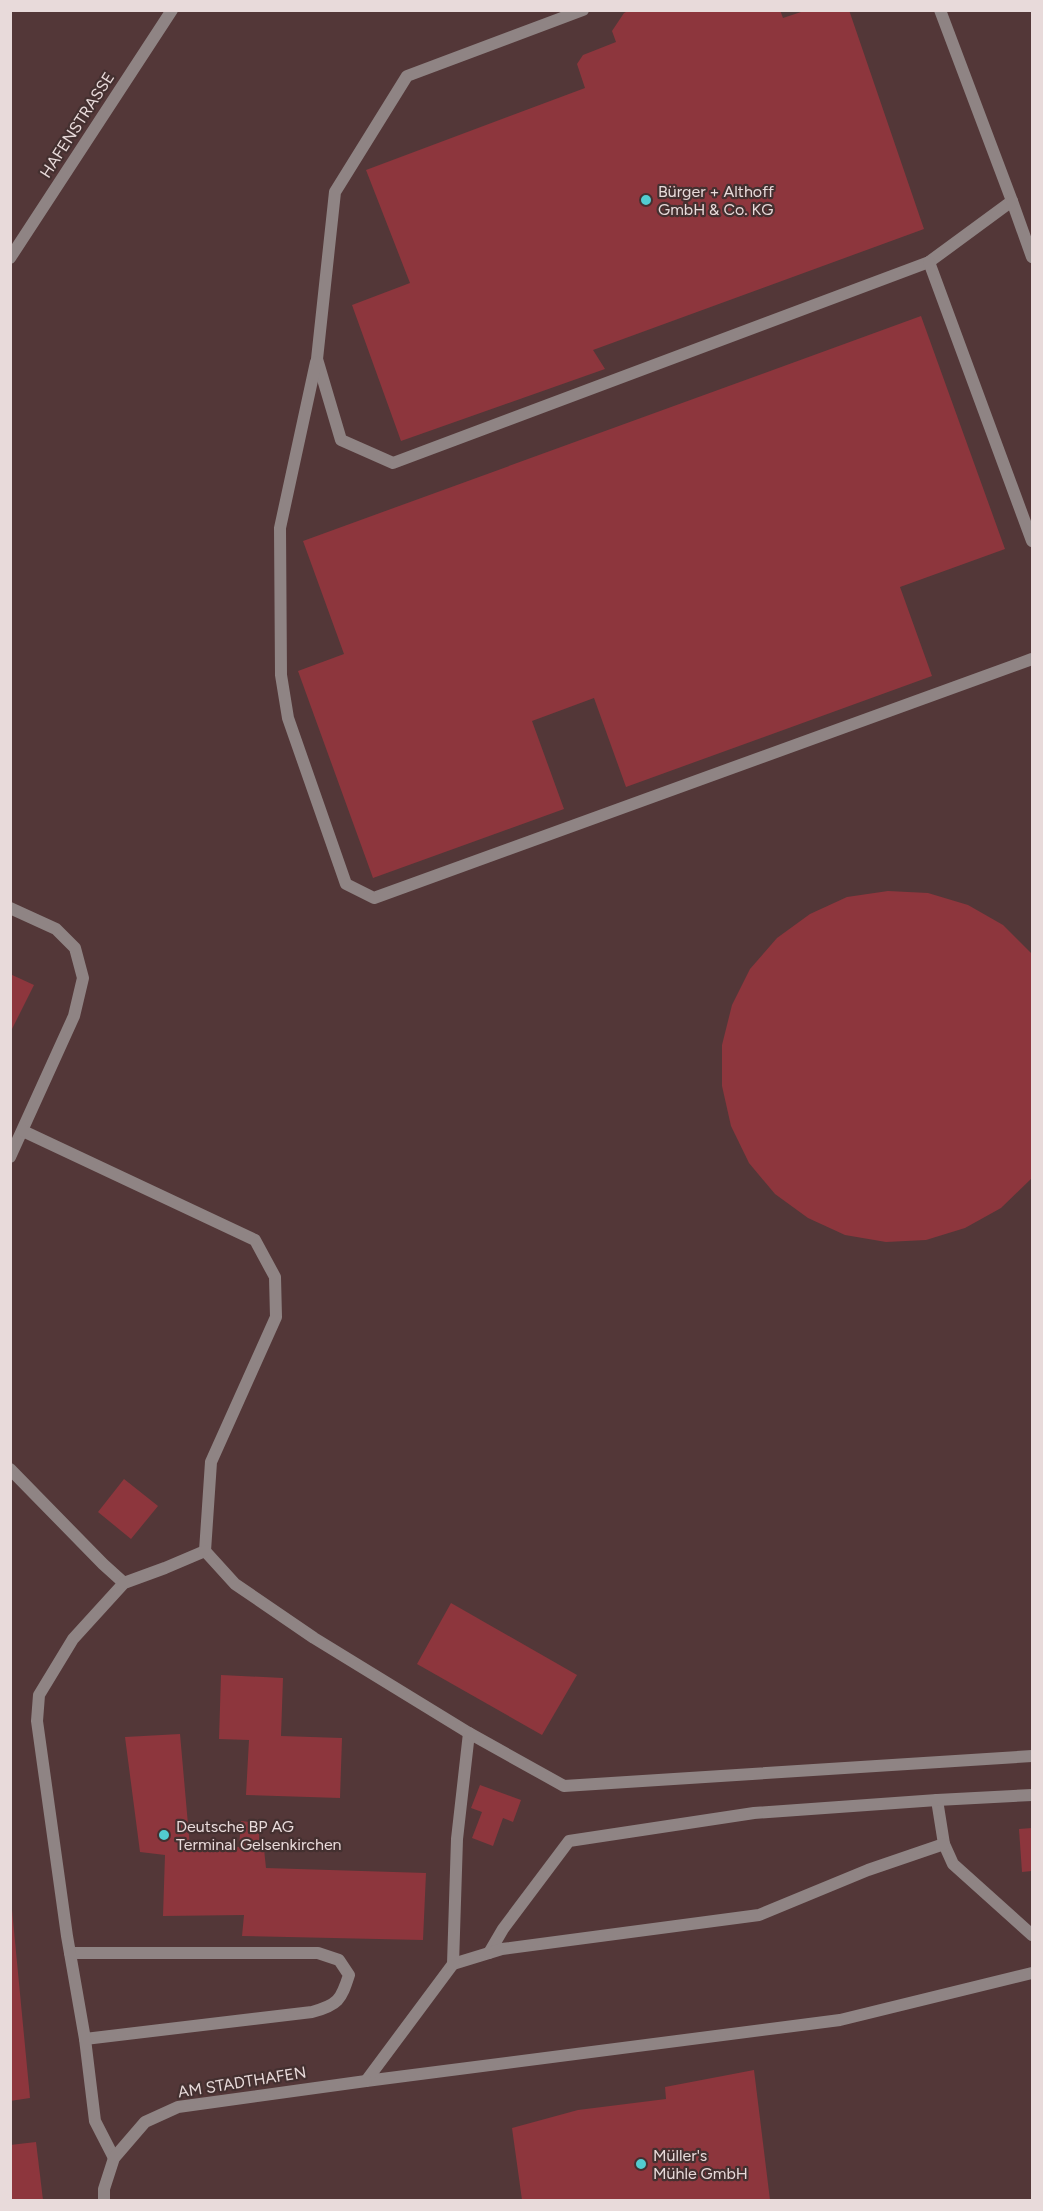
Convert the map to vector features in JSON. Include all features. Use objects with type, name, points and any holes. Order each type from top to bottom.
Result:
[{"type":"street","name":"HAFENSTRASSE","points":[[10,258],[172,10]]},
{"type":"street","points":[[582,10],[407,76],[335,192],[317,359],[280,528],[281,675],[288,718],[346,884],[374,898],[1032,659]]},
{"type":"street","points":[[940,10],[1032,257]]},
{"type":"street","points":[[317,359],[341,440],[393,464],[929,262],[1012,201]]},
{"type":"street","points":[[929,262],[1032,541]]},
{"type":"street","points":[[10,908],[56,929],[75,948],[83,978],[74,1016],[10,1157]]},
{"type":"street","points":[[23,1131],[255,1240],[275,1277],[276,1317],[210,1462],[205,1551],[235,1584],[314,1638],[469,1733],[564,1786],[1032,1756]]},
{"type":"street","points":[[10,1468],[124,1583]]},
{"type":"street","points":[[114,2158],[95,2121],[86,2039],[70,1953],[37,1721],[39,1695],[73,1639],[124,1583],[205,1551]]},
{"type":"street","points":[[366,2081],[453,1964],[457,1839],[469,1733]]},
{"type":"street","points":[[489,1953],[503,1929],[569,1841],[754,1813],[1032,1795]]},
{"type":"street","points":[[937,1800],[944,1844],[952,1864],[1032,1935]]},
{"type":"street","points":[[453,1964],[502,1949],[759,1915],[868,1870],[944,1844]]},
{"type":"street","points":[[70,1953],[318,1953],[339,1960],[349,1976],[343,1995],[329,2007],[312,2012],[86,2039]]},
{"type":"street","name":"AM STADTHAFEN","points":[[104,2200],[104,2189],[114,2158],[145,2122],[178,2107],[840,2020],[1032,1973]]},
{"type":"shaded area","points":[[11,11],[1032,11],[1032,2200],[11,2200]]},
{"type":"building","name":"Bürger + Althoff GmbH & Co. KG","points":[[630,10],[780,10],[783,18],[807,10],[849,10],[924,229],[593,350],[605,369],[401,441],[352,305],[410,283],[366,170],[585,88],[577,64],[583,55],[616,42],[612,31],[624,13]]},
{"type":"building","points":[[921,316],[1005,549],[900,587],[932,676],[626,787],[594,698],[532,721],[564,809],[373,878],[298,671],[344,654],[303,541]]},
{"type":"building","points":[[888,891],[928,893],[968,905],[1003,925],[1032,954],[1032,1178],[1001,1208],[965,1228],[926,1240],[886,1242],[845,1235],[808,1218],[775,1194],[749,1163],[731,1126],[722,1086],[722,1045],[732,1005],[750,969],[777,938],[810,914],[847,897]]},
{"type":"building","points":[[10,974],[34,985],[10,1033]]},
{"type":"building","points":[[124,1479],[158,1506],[131,1539],[98,1512]]},
{"type":"building","points":[[451,1603],[577,1675],[542,1735],[417,1664]]},
{"type":"building","points":[[221,1675],[283,1678],[281,1736],[342,1738],[340,1798],[246,1795],[249,1740],[219,1739]]},
{"type":"building","name":"Deutsche BP AG Terminal Gelsenkirchen","points":[[180,1734],[190,1847],[239,1847],[241,1821],[259,1823],[259,1850],[264,1849],[266,1868],[426,1873],[423,1940],[242,1936],[244,1915],[163,1916],[165,1855],[140,1852],[125,1737]]},
{"type":"building","points":[[480,1785],[521,1800],[513,1822],[503,1818],[493,1846],[472,1838],[482,1812],[471,1808]]},
{"type":"building","points":[[1032,1828],[1032,1871],[1022,1872],[1019,1829]]},
{"type":"building","points":[[10,1910],[12,1910],[30,2098],[10,2101]]},
{"type":"building","name":"Müller's Mühle GmbH","points":[[754,2070],[770,2200],[522,2200],[512,2128],[578,2110],[666,2099],[665,2087]]},
{"type":"building","points":[[36,2142],[43,2200],[10,2200],[10,2145]]},
{"type":"place","name":"Bürger + Althoff GmbH & Co. KG","points":[[646,200]]},
{"type":"place","name":"Deutsche BP AG Terminal Gelsenkirchen","points":[[164,1835]]},
{"type":"place","name":"Müller's Mühle GmbH","points":[[641,2164]]}]
